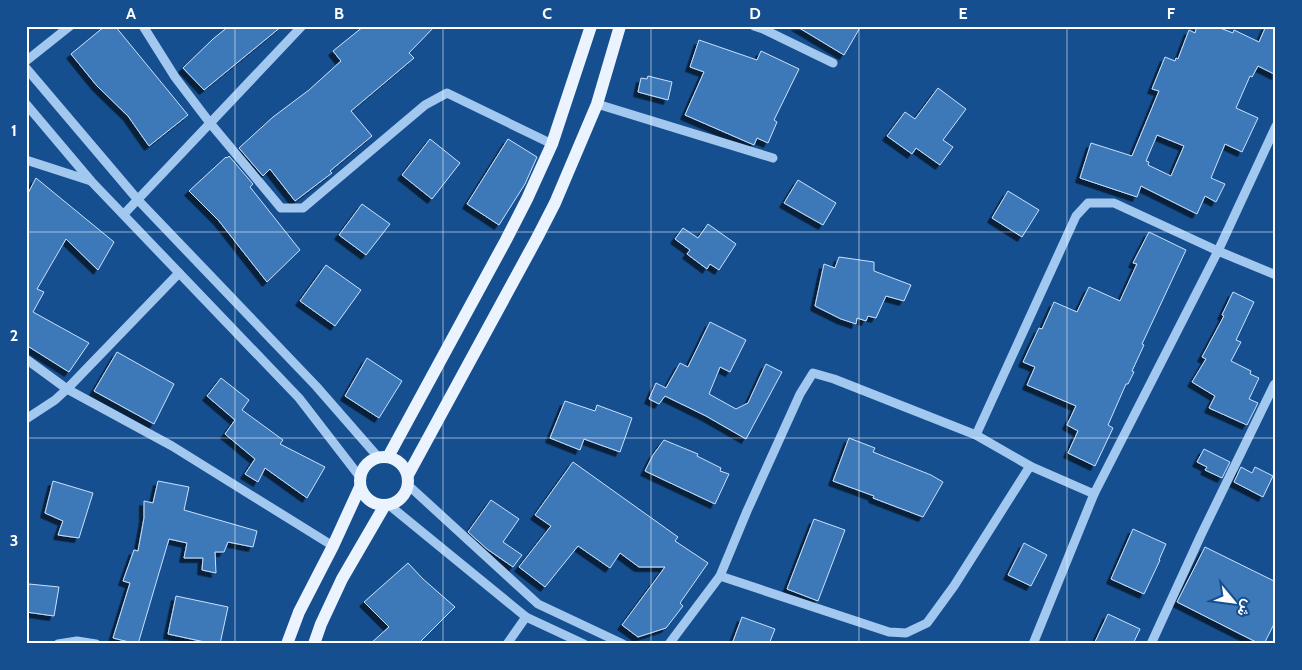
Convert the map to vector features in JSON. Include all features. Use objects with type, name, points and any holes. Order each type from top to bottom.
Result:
[{"type":"main road","points":[[383,457],[517,220],[552,144],[591,26]]},
{"type":"main road","points":[[360,482],[363,494],[376,504],[387,505],[398,501],[404,494],[408,480],[547,219],[598,104],[620,26]]},
{"type":"main road","points":[[288,644],[299,612],[333,546],[360,482],[363,468],[370,461],[383,457],[395,459],[405,469],[408,480]]},
{"type":"main road","points":[[314,644],[342,578],[387,505]]},
{"type":"street","points":[[26,61],[70,26]]},
{"type":"street","points":[[143,26],[175,77],[210,123],[281,208],[303,208],[425,105],[447,93],[552,144]]},
{"type":"street","points":[[124,214],[302,26]]},
{"type":"street","points":[[754,26],[833,63]]},
{"type":"street","points":[[26,68],[138,200],[383,457]]},
{"type":"street","points":[[26,104],[91,181],[299,398],[360,482]]},
{"type":"street","points":[[598,104],[773,158]]},
{"type":"street","points":[[1033,644],[1094,494],[1218,251],[1276,126]]},
{"type":"street","points":[[26,160],[91,181]]},
{"type":"street","points":[[976,435],[1076,216],[1088,203],[1114,203],[1218,251],[1276,275]]},
{"type":"street","points":[[26,419],[55,400],[67,389],[178,273]]},
{"type":"street","points":[[26,359],[67,389],[172,446],[333,546]]},
{"type":"street","points":[[669,644],[720,576],[800,394],[813,374],[834,379],[976,435],[1030,466],[1094,494]]},
{"type":"street","points":[[1151,644],[1201,535],[1276,383]]},
{"type":"street","points":[[720,576],[889,632],[906,633],[927,623],[954,586],[1030,466]]},
{"type":"street","points":[[408,480],[538,604],[623,644]]},
{"type":"street","points":[[387,505],[526,617],[584,644]]},
{"type":"street","points":[[507,644],[526,617]]},
{"type":"street","points":[[58,644],[77,641],[96,644]]},
{"type":"building","points":[[105,26],[115,26],[188,115],[149,146],[128,116],[97,86],[71,54]]},
{"type":"building","points":[[229,26],[282,26],[204,90],[183,68]]},
{"type":"building","points":[[364,26],[435,26],[409,53],[414,58],[351,111],[372,136],[330,171],[332,173],[295,201],[270,169],[263,176],[239,148],[273,117],[309,90],[341,61],[333,51]]},
{"type":"building","points":[[796,26],[861,26],[844,55]]},
{"type":"building","points":[[1197,26],[1215,26],[1233,33],[1234,30],[1259,42],[1266,26],[1276,26],[1276,75],[1258,66],[1252,77],[1250,76],[1236,108],[1258,118],[1242,152],[1225,144],[1211,178],[1225,184],[1216,202],[1205,196],[1197,214],[1141,186],[1137,197],[1080,178],[1091,143],[1132,156],[1159,91],[1152,89],[1165,57],[1175,61],[1176,58],[1178,59],[1189,30],[1195,33]],"holes":[[[1157,135],[1184,146],[1171,176],[1148,165],[1149,162],[1146,161]]]},
{"type":"building","points":[[699,40],[757,60],[761,51],[799,69],[774,120],[777,122],[768,143],[757,138],[754,145],[685,115],[704,72],[690,67]]},
{"type":"building","points":[[648,76],[672,82],[668,100],[638,92],[641,78],[647,79]]},
{"type":"building","points":[[938,88],[966,109],[943,140],[953,147],[940,165],[916,148],[912,154],[887,136],[905,112],[915,119]]},
{"type":"building","points":[[430,139],[460,163],[432,199],[402,175]]},
{"type":"building","points":[[508,139],[537,157],[525,184],[499,225],[467,204]]},
{"type":"building","points":[[229,156],[253,184],[250,187],[300,250],[267,282],[219,221],[189,191]]},
{"type":"building","points":[[36,178],[114,242],[98,270],[66,239],[37,289],[44,292],[33,312],[89,343],[69,372],[26,345],[26,197]]},
{"type":"building","points":[[798,180],[836,203],[823,225],[784,203]]},
{"type":"building","points":[[1008,191],[1039,210],[1022,237],[992,218]]},
{"type":"building","points":[[362,204],[390,224],[366,255],[339,235]]},
{"type":"building","points":[[708,224],[736,244],[719,270],[710,264],[707,269],[687,254],[690,250],[675,239],[683,228],[698,238]]},
{"type":"building","points":[[1149,232],[1186,250],[1142,344],[1144,345],[1132,371],[1134,372],[1128,384],[1126,384],[1108,425],[1113,428],[1095,466],[1068,453],[1078,431],[1067,425],[1076,406],[1027,385],[1035,367],[1023,362],[1039,328],[1042,329],[1054,302],[1077,312],[1089,287],[1120,301],[1137,264],[1133,263]]},
{"type":"building","points":[[839,257],[874,262],[874,271],[911,285],[904,301],[886,296],[876,318],[868,316],[866,321],[857,318],[856,324],[815,306],[824,264],[835,268]]},
{"type":"building","points":[[326,265],[361,290],[335,326],[300,301]]},
{"type":"building","points":[[1233,292],[1254,302],[1236,340],[1241,342],[1231,361],[1251,371],[1250,374],[1259,378],[1249,399],[1258,403],[1247,425],[1209,408],[1215,396],[1192,382],[1206,359],[1202,357],[1224,316],[1222,315]]},
{"type":"building","points":[[710,322],[746,340],[730,372],[720,367],[709,394],[736,409],[748,403],[766,364],[782,372],[746,439],[706,416],[665,396],[659,404],[649,399],[656,383],[666,388],[680,363],[688,367]]},
{"type":"building","points":[[117,352],[174,384],[154,424],[94,391]]},
{"type":"building","points":[[367,358],[402,381],[379,418],[345,396]]},
{"type":"building","points":[[221,378],[249,400],[242,410],[283,440],[280,444],[325,467],[307,498],[265,468],[258,482],[245,474],[255,459],[225,434],[235,420],[207,396]]},
{"type":"building","points":[[565,401],[595,411],[597,405],[632,418],[620,452],[584,439],[580,450],[550,438]]},
{"type":"building","points":[[849,438],[875,448],[873,452],[931,475],[943,482],[923,517],[833,481]]},
{"type":"building","points":[[664,440],[698,454],[697,456],[721,468],[720,471],[729,474],[715,504],[645,471],[653,455]]},
{"type":"building","points":[[1204,449],[1230,462],[1222,478],[1205,470],[1207,467],[1197,462]]},
{"type":"building","points":[[573,462],[678,537],[675,541],[708,563],[680,603],[683,606],[666,628],[638,637],[622,625],[665,567],[639,567],[620,553],[610,568],[578,546],[545,587],[519,567],[551,526],[535,515]]},
{"type":"building","points":[[1241,467],[1252,473],[1255,467],[1273,476],[1263,497],[1234,482]]},
{"type":"building","points":[[53,481],[93,493],[79,538],[58,535],[63,521],[45,513]]},
{"type":"building","points":[[158,481],[189,487],[184,510],[257,531],[253,547],[228,542],[224,552],[215,552],[216,573],[202,570],[203,558],[184,558],[187,543],[169,539],[137,644],[113,638],[130,583],[123,581],[134,550],[138,551],[144,518],[144,501],[153,503]]},
{"type":"building","points":[[491,500],[519,519],[503,542],[522,555],[513,567],[487,549],[468,532]]},
{"type":"building","points":[[814,519],[845,530],[818,601],[787,589]]},
{"type":"building","points":[[1133,529],[1166,544],[1144,594],[1111,579]]},
{"type":"building","points":[[1024,543],[1047,555],[1031,586],[1008,575]]},
{"type":"building","points":[[1205,547],[1276,582],[1276,620],[1264,644],[1260,644],[1177,602]]},
{"type":"building","points":[[408,563],[455,607],[418,644],[370,644],[389,627],[364,602]]},
{"type":"building","points":[[29,584],[59,587],[54,616],[26,612],[26,597]]},
{"type":"building","points":[[176,596],[228,607],[220,644],[168,634]]},
{"type":"building","points":[[1108,614],[1140,629],[1133,644],[1094,644]]},
{"type":"building","points":[[742,617],[775,629],[769,644],[732,644]]}]
